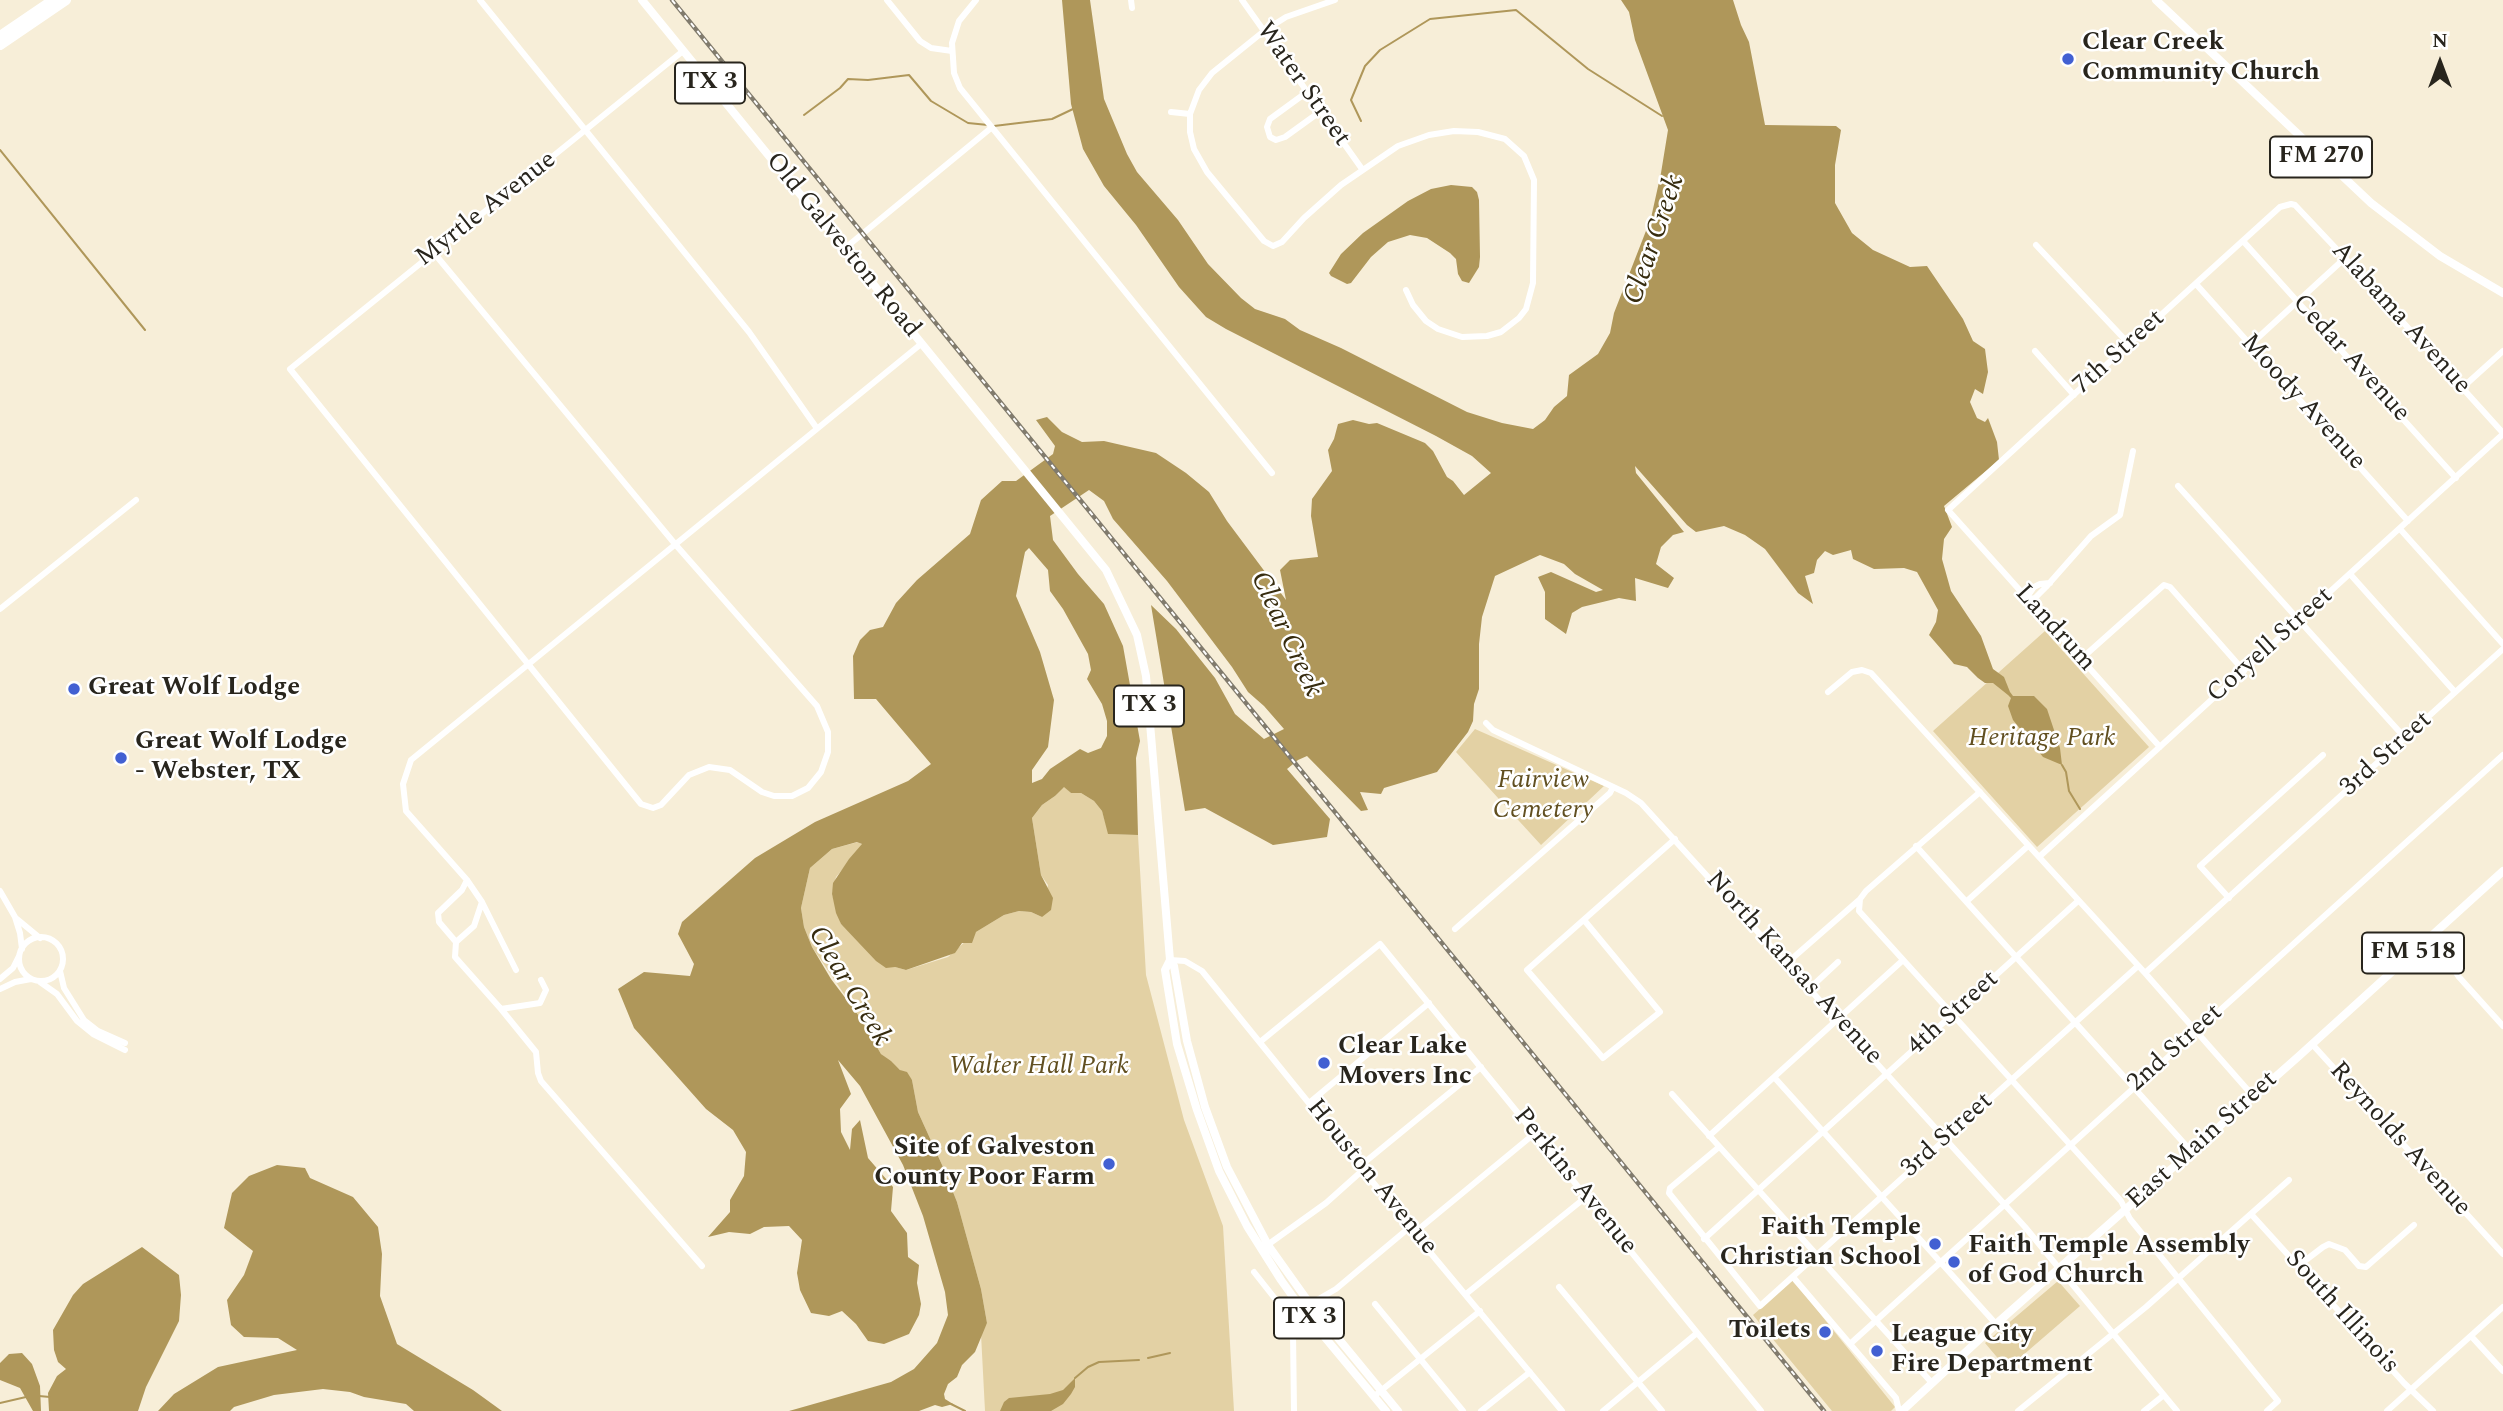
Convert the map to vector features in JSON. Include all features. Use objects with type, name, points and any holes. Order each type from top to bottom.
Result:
[{"type":"highway","points":[[0,36],[53,0]]},
{"type":"highway","points":[[0,45],[66,0]]},
{"type":"main road","name":"Old Galveston Road","points":[[642,0],[1105,570],[1137,635],[1146,676],[1170,960]]},
{"type":"main road","name":"FM 270","points":[[2156,0],[2371,203],[2440,256],[2503,293]]},
{"type":"main road","name":"East Main Street","points":[[1900,1411],[2503,871]]},
{"type":"main road","name":"TX 3","points":[[1170,960],[1174,966],[1187,1041],[1205,1107],[1227,1167],[1265,1247],[1303,1311],[1377,1394],[1398,1411]]},
{"type":"main road","name":"TX 3","points":[[1265,1247],[1377,1394],[1386,1411]]},
{"type":"street","points":[[480,0],[749,332],[817,427]]},
{"type":"street","points":[[887,0],[920,41],[931,48],[952,51]]},
{"type":"street","points":[[976,0],[959,21],[952,51],[954,73],[960,88],[1272,473]]},
{"type":"street","points":[[1131,0],[1132,8]]},
{"type":"street","name":"Water Street","points":[[1242,0],[1362,169]]},
{"type":"street","points":[[1335,0],[1295,13],[1264,32],[1212,73],[1199,90],[1190,114],[1194,149],[1207,172],[1264,241],[1273,246],[1282,242],[1304,218],[1362,169],[1398,146],[1429,135],[1454,131],[1478,132],[1504,139],[1518,150],[1531,170],[1535,193],[1534,283],[1530,300],[1519,318],[1494,334],[1474,338],[1462,337],[1438,329],[1426,321],[1413,305],[1406,290]]},
{"type":"street","name":"Myrtle Avenue","points":[[528,662],[290,369],[683,51]]},
{"type":"street","points":[[1307,92],[1270,119],[1267,127],[1270,137],[1280,140],[1321,111]]},
{"type":"street","points":[[1171,113],[1190,114]]},
{"type":"street","points":[[844,249],[991,128]]},
{"type":"street","name":"7th Street","points":[[1948,510],[2283,205],[2295,205]]},
{"type":"street","name":"Alabama Avenue","points":[[2295,205],[2503,434]]},
{"type":"street","name":"Cedar Avenue","points":[[2243,241],[2456,478]]},
{"type":"street","points":[[2036,245],[2129,344]]},
{"type":"street","points":[[434,253],[674,544],[821,712],[828,732],[828,752],[821,772],[808,788],[792,796],[774,796],[762,792],[749,780],[730,770],[709,767],[689,775],[661,805],[653,808],[644,806],[528,662]]},
{"type":"street","points":[[2250,345],[2345,258]]},
{"type":"street","name":"Moody Avenue","points":[[2196,284],[2408,521]]},
{"type":"street","points":[[516,970],[482,902],[467,880],[406,811],[403,784],[411,760],[921,344]]},
{"type":"street","points":[[2035,351],[2074,395]]},
{"type":"street","points":[[2462,388],[2503,351]]},
{"type":"street","name":"Coryell Street","points":[[2039,857],[2503,434]]},
{"type":"street","points":[[2028,600],[2034,587],[2050,583],[2091,536],[2120,515],[2133,451]]},
{"type":"street","points":[[2178,486],[2406,739]]},
{"type":"street","points":[[0,609],[136,500]]},
{"type":"street","name":"Landrum","points":[[1948,510],[2160,747]]},
{"type":"street","points":[[2400,529],[2503,647]]},
{"type":"street","points":[[2350,575],[2455,692]]},
{"type":"street","points":[[2081,659],[2164,585],[2170,587],[2244,671]]},
{"type":"street","name":"3rd Street","points":[[2145,973],[2406,739],[2503,647]]},
{"type":"street","points":[[1828,692],[1852,672],[1862,670],[1871,673],[2145,973],[2253,1096]]},
{"type":"street","name":"North Kansas Avenue","points":[[1486,723],[1493,730],[1642,803],[2005,1204],[2177,1411]]},
{"type":"street","points":[[2229,898],[2200,866],[2323,755]]},
{"type":"street","name":"2nd Street","points":[[1850,1344],[2503,755]]},
{"type":"street","points":[[1455,929],[1614,787]]},
{"type":"street","points":[[1787,963],[1980,792]]},
{"type":"street","points":[[1584,919],[1660,1012],[1602,1058],[1527,970],[1584,919],[1675,839]]},
{"type":"street","points":[[1916,846],[2191,1151]]},
{"type":"street","points":[[1967,901],[2028,846]]},
{"type":"street","points":[[467,880],[462,890],[438,913],[439,922],[456,942],[455,957],[536,1052],[541,1081],[702,1266]]},
{"type":"street","points":[[0,891],[15,917],[20,933],[21,969],[57,994],[77,1021],[93,1034],[125,1046],[84,1020],[64,988],[60,971]]},
{"type":"street","name":"4th Street","points":[[1704,1239],[2078,901]]},
{"type":"street","points":[[456,942],[474,926],[482,902]]},
{"type":"street","points":[[1859,902],[1863,917],[2121,1201],[2130,1219],[2278,1401],[2267,1411]]},
{"type":"street","points":[[0,989],[15,982],[52,978],[60,971],[63,962],[60,949],[51,939],[40,937],[15,917]]},
{"type":"street","points":[[0,979],[13,968],[20,952],[31,940],[40,937]]},
{"type":"street","points":[[2429,938],[2445,951],[2459,977],[2503,1026]]},
{"type":"street","name":"Perkins Avenue","points":[[1260,1042],[1380,944],[1761,1411]]},
{"type":"street","name":"Houston Avenue","points":[[1170,960],[1185,961],[1202,971],[1562,1411]]},
{"type":"street","points":[[1710,1136],[1902,961]]},
{"type":"street","points":[[1810,988],[1838,962]]},
{"type":"street","name":"3rd Street","points":[[1704,1239],[1760,1306],[2138,966]]},
{"type":"street","points":[[501,1009],[540,1003],[545,990],[541,981]]},
{"type":"street","points":[[1310,1103],[1429,1003]]},
{"type":"street","name":"Reynolds Avenue","points":[[2312,1044],[2503,1254]]},
{"type":"street","points":[[1265,1247],[1326,1203],[1364,1169],[1365,1162],[1481,1067]]},
{"type":"street","points":[[1774,1077],[1996,1324]]},
{"type":"street","points":[[1672,1094],[1932,1382]]},
{"type":"street","points":[[1294,1411],[1293,1332],[1303,1311],[1336,1289],[1535,1134]]},
{"type":"street","points":[[1704,1239],[1669,1193],[1670,1188],[1719,1147]]},
{"type":"street","points":[[2018,1411],[2146,1307],[2289,1180]]},
{"type":"street","points":[[1466,1294],[1587,1197]]},
{"type":"street","name":"South Illinois","points":[[2251,1214],[2433,1411]]},
{"type":"street","points":[[2298,1266],[2329,1244],[2345,1251],[2359,1266],[2366,1267],[2414,1225]]},
{"type":"street","points":[[1254,1272],[1295,1324]]},
{"type":"street","points":[[1793,1277],[1896,1398],[1900,1411]]},
{"type":"street","points":[[1559,1287],[1662,1411]]},
{"type":"street","points":[[1375,1304],[1463,1411]]},
{"type":"street","points":[[2387,1411],[2503,1307]]},
{"type":"street","points":[[1377,1394],[1480,1311]]},
{"type":"street","points":[[1603,1411],[1698,1333]]},
{"type":"street","points":[[2471,1336],[2503,1371]]},
{"type":"street","points":[[1481,1411],[1530,1372]]},
{"type":"street","points":[[2144,1411],[2164,1395]]},
{"type":"green space","name":"Heritage Park","points":[[2045,631],[2149,747],[2037,847],[1933,731]]},
{"type":"green space","name":"Fairview Cemetery","points":[[1475,729],[1604,786],[1541,845],[1456,752]]},
{"type":"green space","name":"Walter Hall Park","points":[[1064,786],[1071,793],[1081,793],[1094,801],[1102,811],[1109,834],[1138,835],[1146,975],[1184,1120],[1223,1226],[1234,1411],[985,1411],[981,1334],[987,1323],[981,1289],[957,1202],[918,1112],[912,1080],[881,1054],[859,1016],[812,947],[804,927],[801,908],[810,868],[832,849],[858,842],[863,845],[836,877],[832,894],[841,924],[895,967],[906,970],[948,957],[976,932],[1004,915],[1019,911],[1042,917],[1048,885],[1041,875],[1032,818],[1042,805]]},
{"type":"green space","points":[[1793,1280],[1895,1407],[1891,1411],[1832,1411],[1753,1315]]},
{"type":"green space","points":[[2058,1281],[2080,1306],[2007,1369],[1985,1343]]},
{"type":"water","name":"Clear Creek","points":[[1062,0],[1090,0],[1104,99],[1127,154],[1137,172],[1178,220],[1208,264],[1241,298],[1255,309],[1285,319],[1300,330],[1467,412],[1533,429],[1567,396],[1569,375],[1598,354],[1610,333],[1614,313],[1651,218],[1661,173],[1668,130],[1635,40],[1629,12],[1621,0],[1733,0],[1749,42],[1765,125],[1836,126],[1841,130],[1835,165],[1835,203],[1852,233],[1873,250],[1910,267],[1927,266],[1963,319],[1973,341],[1985,349],[1988,372],[1983,394],[1975,389],[1970,402],[1977,418],[1985,422],[1988,418],[1997,442],[1999,460],[1944,506],[1952,527],[1944,539],[1942,559],[1951,591],[1981,636],[1993,669],[2004,677],[2013,696],[2034,696],[2047,709],[2060,748],[2062,765],[2043,757],[2013,720],[2008,706],[2011,698],[2008,695],[1993,683],[1985,683],[1967,667],[1954,664],[1929,635],[1936,622],[1938,610],[1917,572],[1904,568],[1874,569],[1853,559],[1851,550],[1833,555],[1825,551],[1817,560],[1814,573],[1805,576],[1813,604],[1798,593],[1765,549],[1745,535],[1724,526],[1696,532],[1635,466],[1636,473],[1684,532],[1673,535],[1661,547],[1656,564],[1674,578],[1668,588],[1635,578],[1636,601],[1619,598],[1582,607],[1572,613],[1566,634],[1545,619],[1545,592],[1538,577],[1551,572],[1596,592],[1603,590],[1575,574],[1564,564],[1540,555],[1495,576],[1482,617],[1479,689],[1474,704],[1473,721],[1468,732],[1437,772],[1384,788],[1381,794],[1360,792],[1368,810],[1361,811],[1307,756],[1298,760],[1287,769],[1330,819],[1327,837],[1273,845],[1205,808],[1185,811],[1151,605],[1176,629],[1215,678],[1235,714],[1264,739],[1284,729],[1248,692],[1167,581],[1113,519],[1104,501],[1089,490],[1050,516],[1053,540],[1104,604],[1123,646],[1140,741],[1136,758],[1138,835],[1108,834],[1102,811],[1094,801],[1081,793],[1071,793],[1064,787],[1042,805],[1032,818],[1041,875],[1053,898],[1051,910],[1042,917],[1019,911],[1004,915],[976,932],[972,943],[962,943],[955,953],[906,970],[886,968],[876,961],[841,924],[836,913],[833,883],[862,844],[857,842],[832,849],[810,868],[801,908],[804,927],[812,947],[831,979],[859,1016],[881,1054],[900,1070],[907,1072],[912,1080],[918,1112],[957,1202],[981,1289],[987,1323],[975,1352],[962,1365],[957,1377],[948,1384],[945,1399],[953,1404],[942,1407],[935,1405],[919,1411],[789,1411],[891,1382],[914,1369],[937,1343],[948,1315],[945,1292],[923,1216],[903,1165],[860,1086],[838,1060],[851,1094],[840,1109],[841,1132],[850,1150],[852,1129],[860,1120],[868,1158],[893,1187],[891,1211],[907,1233],[908,1257],[919,1265],[919,1315],[909,1334],[884,1344],[868,1341],[842,1311],[829,1316],[811,1313],[800,1290],[797,1273],[802,1240],[789,1226],[764,1227],[750,1234],[729,1232],[708,1237],[730,1212],[730,1200],[744,1176],[746,1152],[733,1130],[706,1109],[634,1028],[618,989],[644,972],[690,976],[694,964],[678,934],[682,922],[755,858],[815,822],[908,781],[931,764],[876,699],[854,699],[853,656],[860,640],[870,630],[883,627],[896,603],[917,580],[970,534],[981,500],[1002,481],[1016,481],[1053,454],[1055,446],[1036,420],[1047,417],[1062,432],[1082,442],[1104,441],[1156,453],[1186,473],[1209,492],[1227,521],[1286,600],[1280,570],[1290,560],[1318,557],[1311,516],[1312,499],[1332,471],[1328,450],[1338,424],[1353,420],[1377,423],[1425,443],[1433,451],[1447,477],[1464,495],[1491,473],[1472,456],[1436,436],[1206,317],[1179,287],[1136,225],[1104,186],[1083,149],[1071,104]],"holes":[[[1029,548],[1048,570],[1050,591],[1088,654],[1091,670],[1087,679],[1102,704],[1107,721],[1107,736],[1101,748],[1088,753],[1080,749],[1050,769],[1042,779],[1032,783],[1032,770],[1048,747],[1054,700],[1040,652],[1016,596],[1025,552]]]},
{"type":"water","points":[[1451,185],[1472,187],[1479,200],[1479,267],[1469,283],[1462,281],[1456,259],[1450,253],[1427,238],[1410,235],[1388,242],[1371,257],[1351,283],[1347,284],[1331,276],[1329,273],[1341,254],[1363,233],[1408,201],[1431,189]]},
{"type":"water","points":[[277,1165],[305,1168],[310,1178],[353,1197],[378,1227],[382,1254],[380,1296],[397,1344],[473,1390],[502,1411],[414,1411],[406,1404],[323,1389],[274,1395],[234,1407],[230,1411],[158,1411],[174,1394],[218,1367],[297,1350],[278,1338],[244,1337],[231,1325],[227,1300],[244,1275],[253,1251],[224,1228],[232,1193],[249,1176]]},
{"type":"water","points":[[142,1247],[179,1275],[181,1295],[179,1321],[146,1387],[138,1411],[49,1411],[48,1393],[57,1376],[66,1369],[58,1362],[54,1350],[53,1330],[73,1295],[83,1284]]},
{"type":"water","points":[[22,1353],[32,1364],[40,1386],[41,1411],[33,1411],[20,1388],[0,1380],[0,1363],[9,1354]]},
{"type":"water","points":[[1075,1378],[1075,1387],[1071,1394],[1063,1404],[1051,1411],[1000,1411],[1009,1398],[1050,1394],[1063,1390]]},
{"type":"waterway","points":[[1361,121],[1351,100],[1365,66],[1380,50],[1430,19],[1516,10],[1588,69],[1662,116]]},
{"type":"waterway","points":[[804,115],[848,79],[868,80],[909,75],[931,101],[968,123],[988,125]]},
{"type":"waterway","points":[[994,126],[1052,119],[1073,109]]},
{"type":"waterway","points":[[0,150],[145,330]]},
{"type":"waterway","points":[[2062,765],[2069,791],[2080,809]]},
{"type":"waterway","points":[[1148,1358],[1170,1353]]},
{"type":"waterway","points":[[1075,1378],[1099,1362],[1139,1360]]},
{"type":"waterway","points":[[39,1396],[50,1397]]},
{"type":"waterway","points":[[0,1403],[26,1397]]},
{"type":"waterway","points":[[951,1404],[965,1411]]},
{"type":"railway","points":[[672,0],[1824,1411]]},
{"type":"place","name":"Clear Creek Community Church","points":[[2068,59]]},
{"type":"place","name":"Great Wolf Lodge","points":[[74,689]]},
{"type":"place","name":"Great Wolf Lodge - Webster, TX","points":[[121,758]]},
{"type":"place","name":"Clear Lake Movers Inc","points":[[1324,1063]]},
{"type":"place","name":"Site of Galveston County Poor Farm","points":[[1109,1164]]},
{"type":"place","name":"Faith Temple Christian School","points":[[1935,1244]]},
{"type":"place","name":"Faith Temple Assembly of God Church","points":[[1954,1262]]},
{"type":"place","name":"Toilets","points":[[1825,1332]]},
{"type":"place","name":"League City Fire Department","points":[[1877,1351]]}]
